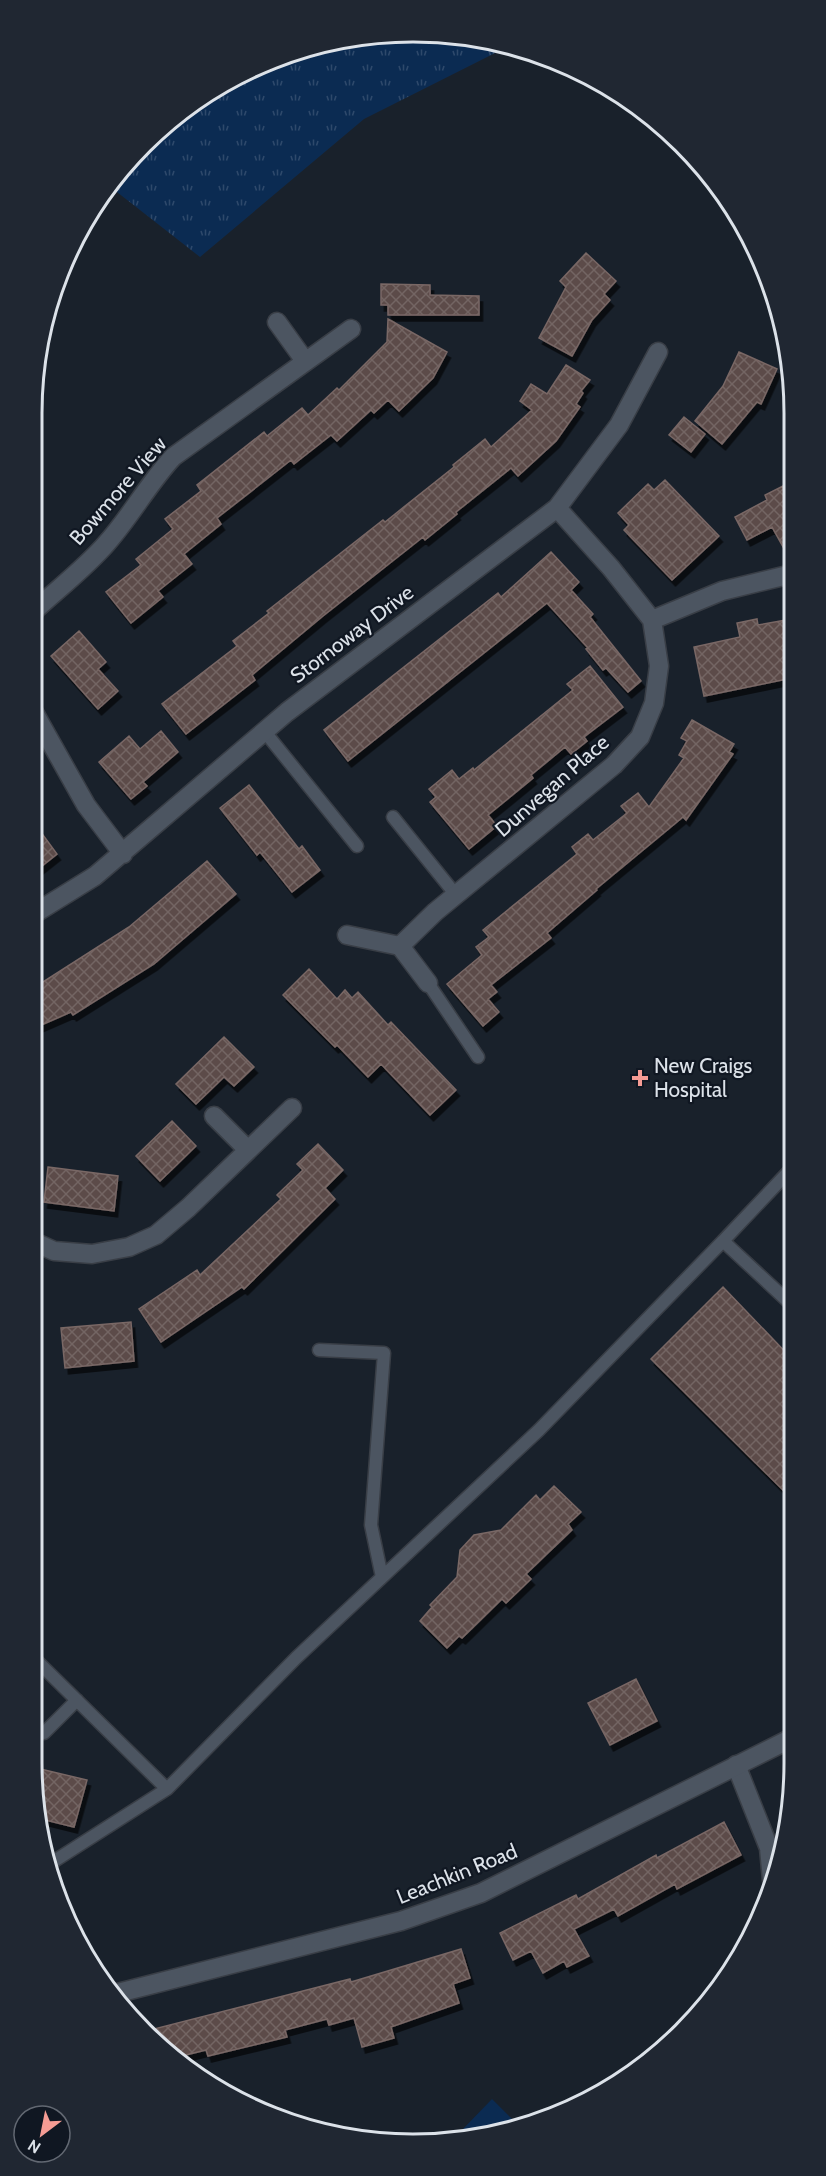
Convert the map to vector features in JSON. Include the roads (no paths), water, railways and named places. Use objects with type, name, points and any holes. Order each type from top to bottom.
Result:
[{"type":"street","points":[[277,321],[305,361]]},
{"type":"street","name":"Bowmore View","points":[[42,604],[105,546],[173,457],[351,329]]},
{"type":"street","name":"Stornoway Drive","points":[[42,909],[95,876],[315,691],[557,508],[619,425],[658,352]]},
{"type":"street","name":"Dunvegan Place","points":[[400,946],[456,895],[615,765],[640,736],[654,703],[659,666],[652,620],[611,568],[557,508]]},
{"type":"street","points":[[652,620],[722,591],[784,576]]},
{"type":"street","points":[[42,727],[86,805],[123,854]]},
{"type":"street","points":[[346,935],[400,946],[428,983]]},
{"type":"street","points":[[42,1246],[54,1251],[92,1254],[129,1247],[156,1235],[188,1208],[292,1108]]},
{"type":"street","points":[[214,1116],[248,1150]]},
{"type":"street","name":"Leachkin Road","points":[[121,1992],[401,1921],[481,1893],[784,1742]]},
{"type":"street","points":[[735,1765],[769,1848],[770,1861]]},
{"type":"lane","points":[[265,732],[357,846]]},
{"type":"lane","points":[[393,817],[456,895]]},
{"type":"lane","points":[[428,983],[478,1057]]},
{"type":"lane","points":[[55,1860],[167,1789],[296,1658],[539,1430],[784,1176]]},
{"type":"lane","points":[[723,1240],[784,1298]]},
{"type":"lane","points":[[319,1350],[384,1353],[371,1525],[382,1577]]},
{"type":"lane","points":[[42,1666],[167,1789]]},
{"type":"lane","points":[[44,1733],[77,1700]]},
{"type":"place","name":"New Craigs Hospital","points":[[640,1078]]}]
